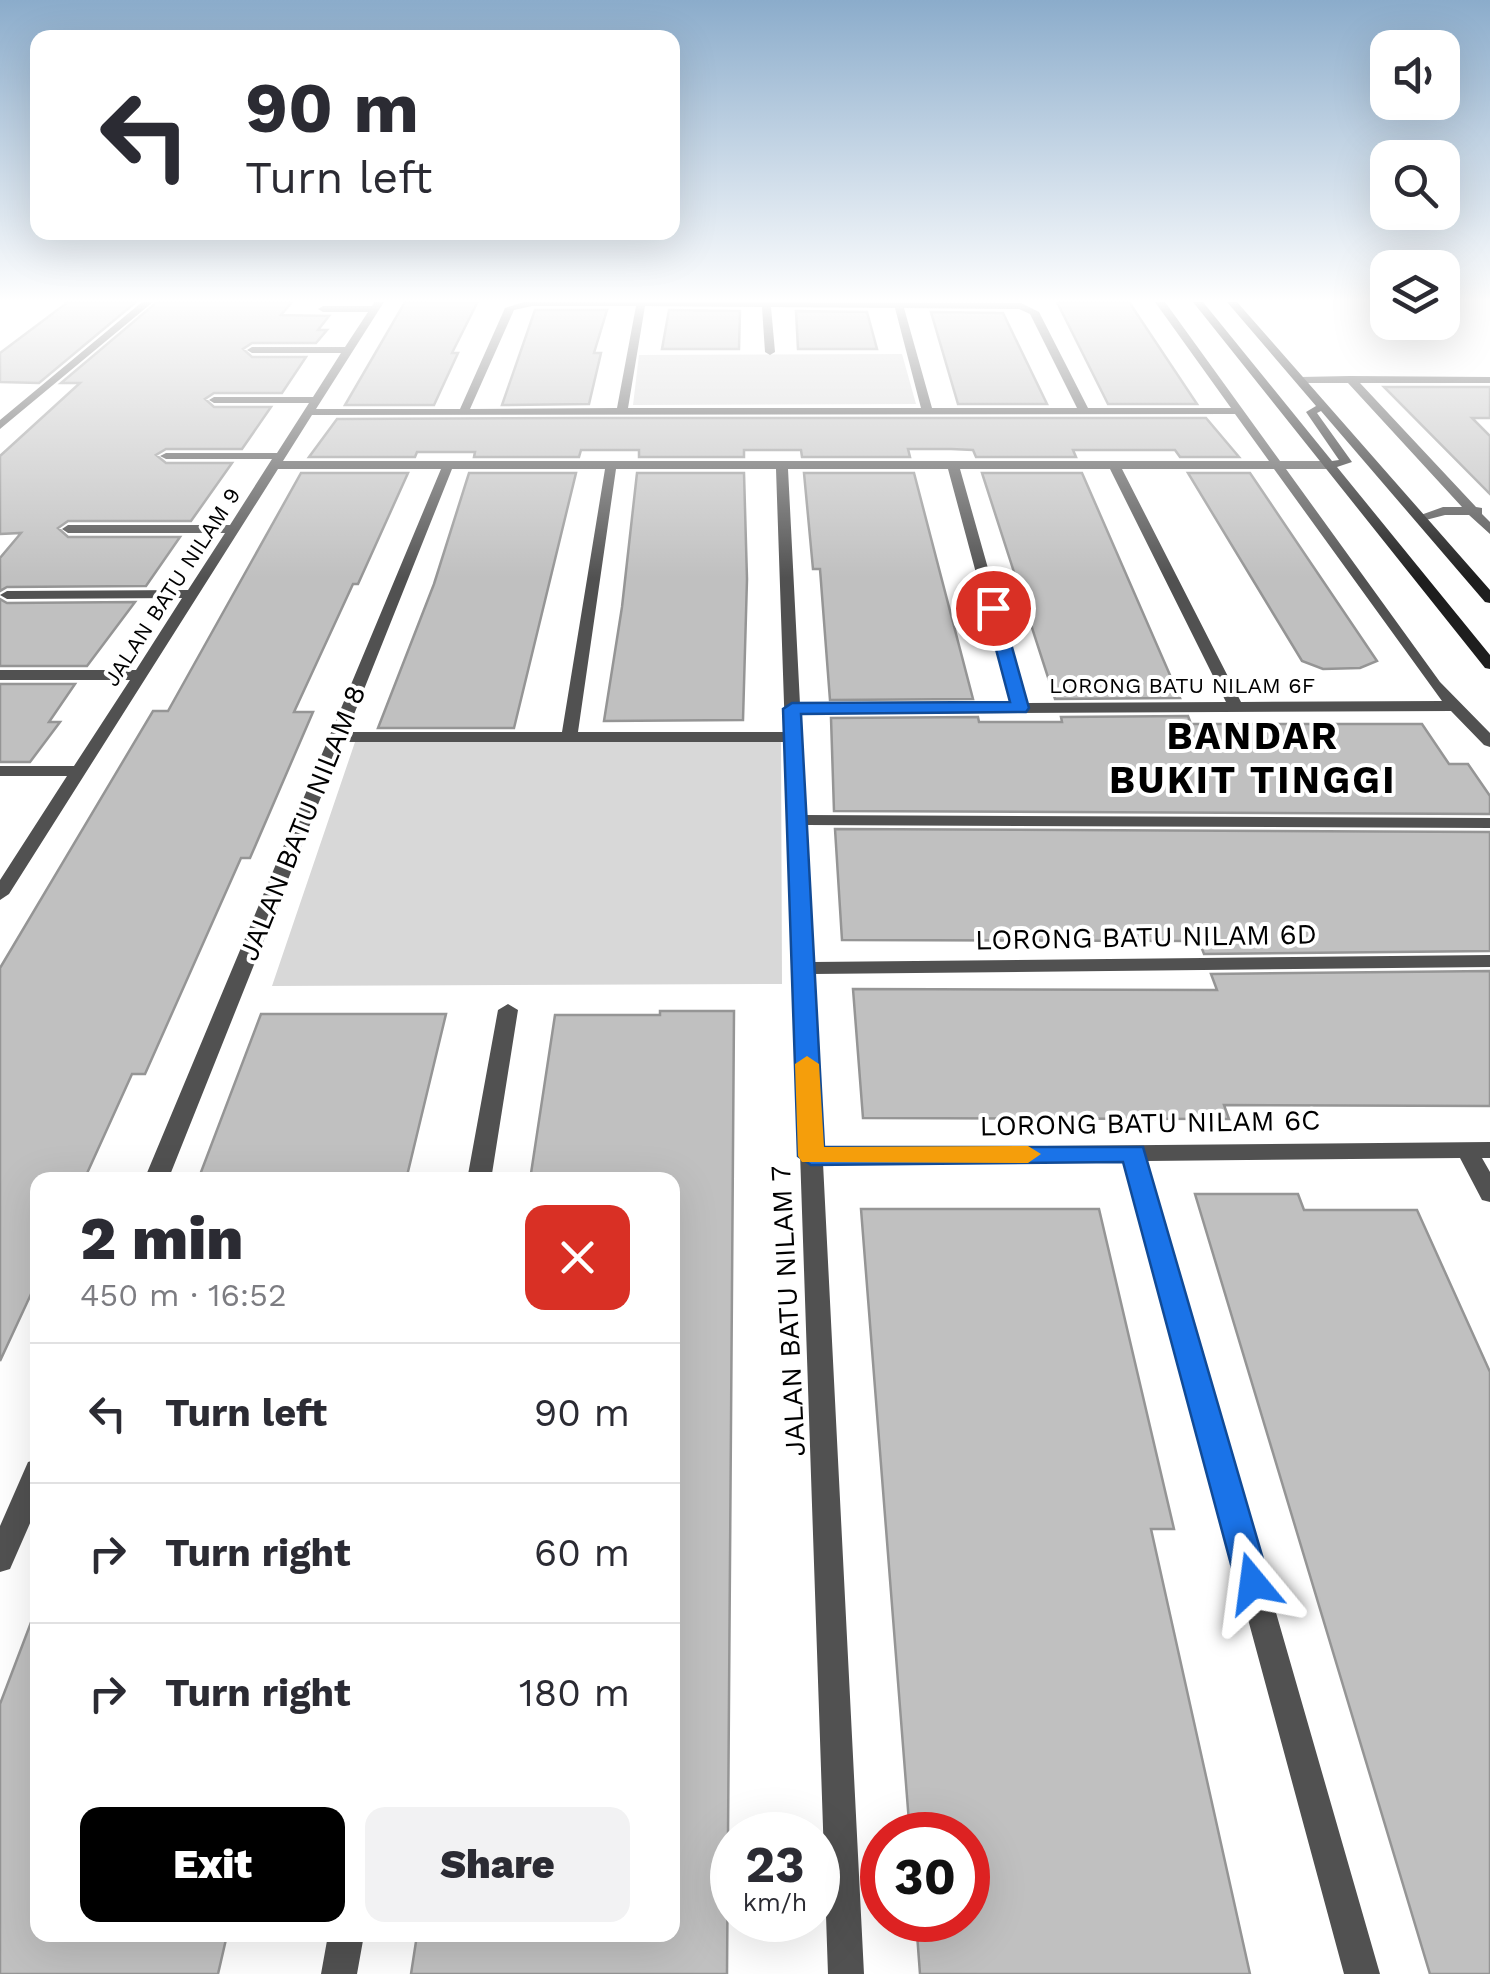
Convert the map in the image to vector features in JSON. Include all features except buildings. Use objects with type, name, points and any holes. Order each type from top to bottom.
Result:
[{"type":"main road","points":[[1273,394],[1490,665]]},
{"type":"main road","points":[[1312,394],[1490,599]]},
{"type":"main road","points":[[1322,406],[1312,412],[1314,421],[1346,462],[1330,465]]},
{"type":"street","points":[[0,426],[38,394]]},
{"type":"street","name":"JALAN BATU NILAM 9","points":[[0,893],[320,394]]},
{"type":"street","points":[[464,412],[472,394]]},
{"type":"street","points":[[622,412],[625,394]]},
{"type":"street","points":[[922,394],[927,412]]},
{"type":"street","points":[[1075,394],[1084,411]]},
{"type":"street","points":[[1227,394],[1452,706],[1490,742]]},
{"type":"street","points":[[1363,394],[1490,530]]},
{"type":"street","points":[[214,400],[464,412],[1239,411]]},
{"type":"street","points":[[166,456],[448,465],[1330,465]]},
{"type":"street","name":"JALAN BATU NILAM 8","points":[[159,1172],[448,465]]},
{"type":"street","points":[[569,737],[611,465]]},
{"type":"street","name":"JALAN BATU NILAM 7","points":[[782,465],[846,1974]]},
{"type":"street","points":[[954,465],[1020,708]]},
{"type":"street","points":[[1114,465],[1236,707]]},
{"type":"street","points":[[1422,519],[1443,511],[1490,511]]},
{"type":"street","points":[[68,529],[234,529]]},
{"type":"street","points":[[7,594],[192,594]]},
{"type":"street","points":[[0,675],[140,674]]},
{"type":"street","name":"LORONG BATU NILAM 6F","points":[[792,709],[1452,706]]},
{"type":"street","points":[[337,738],[793,737]]},
{"type":"street","points":[[0,771],[78,771]]},
{"type":"street","points":[[796,820],[1490,823]]},
{"type":"street","name":"LORONG BATU NILAM 6D","points":[[803,968],[1490,961]]},
{"type":"street","points":[[479,1172],[508,1010]]},
{"type":"street","points":[[1479,1150],[1490,1194]]},
{"type":"street","name":"LORONG BATU NILAM 6C","points":[[811,1156],[1479,1150]]},
{"type":"street","points":[[1134,1154],[1362,1974]]},
{"type":"street","points":[[0,1560],[30,1489]]},
{"type":"street","points":[[339,1974],[345,1942]]},
{"type":"shaded area","points":[[634,394],[913,394],[916,404],[633,405]]},
{"type":"shaded area","points":[[781,741],[782,984],[272,986],[355,742]]},
{"type":"slow traffic","points":[[807,1064],[811,1156],[1028,1154]]},
{"type":"district","name":"BANDAR BUKIT TINGGI","points":[[1253,758]]},
{"type":"route","points":[[993,608],[1020,708],[792,709],[811,1156],[1134,1154],[1253,1583]]}]
